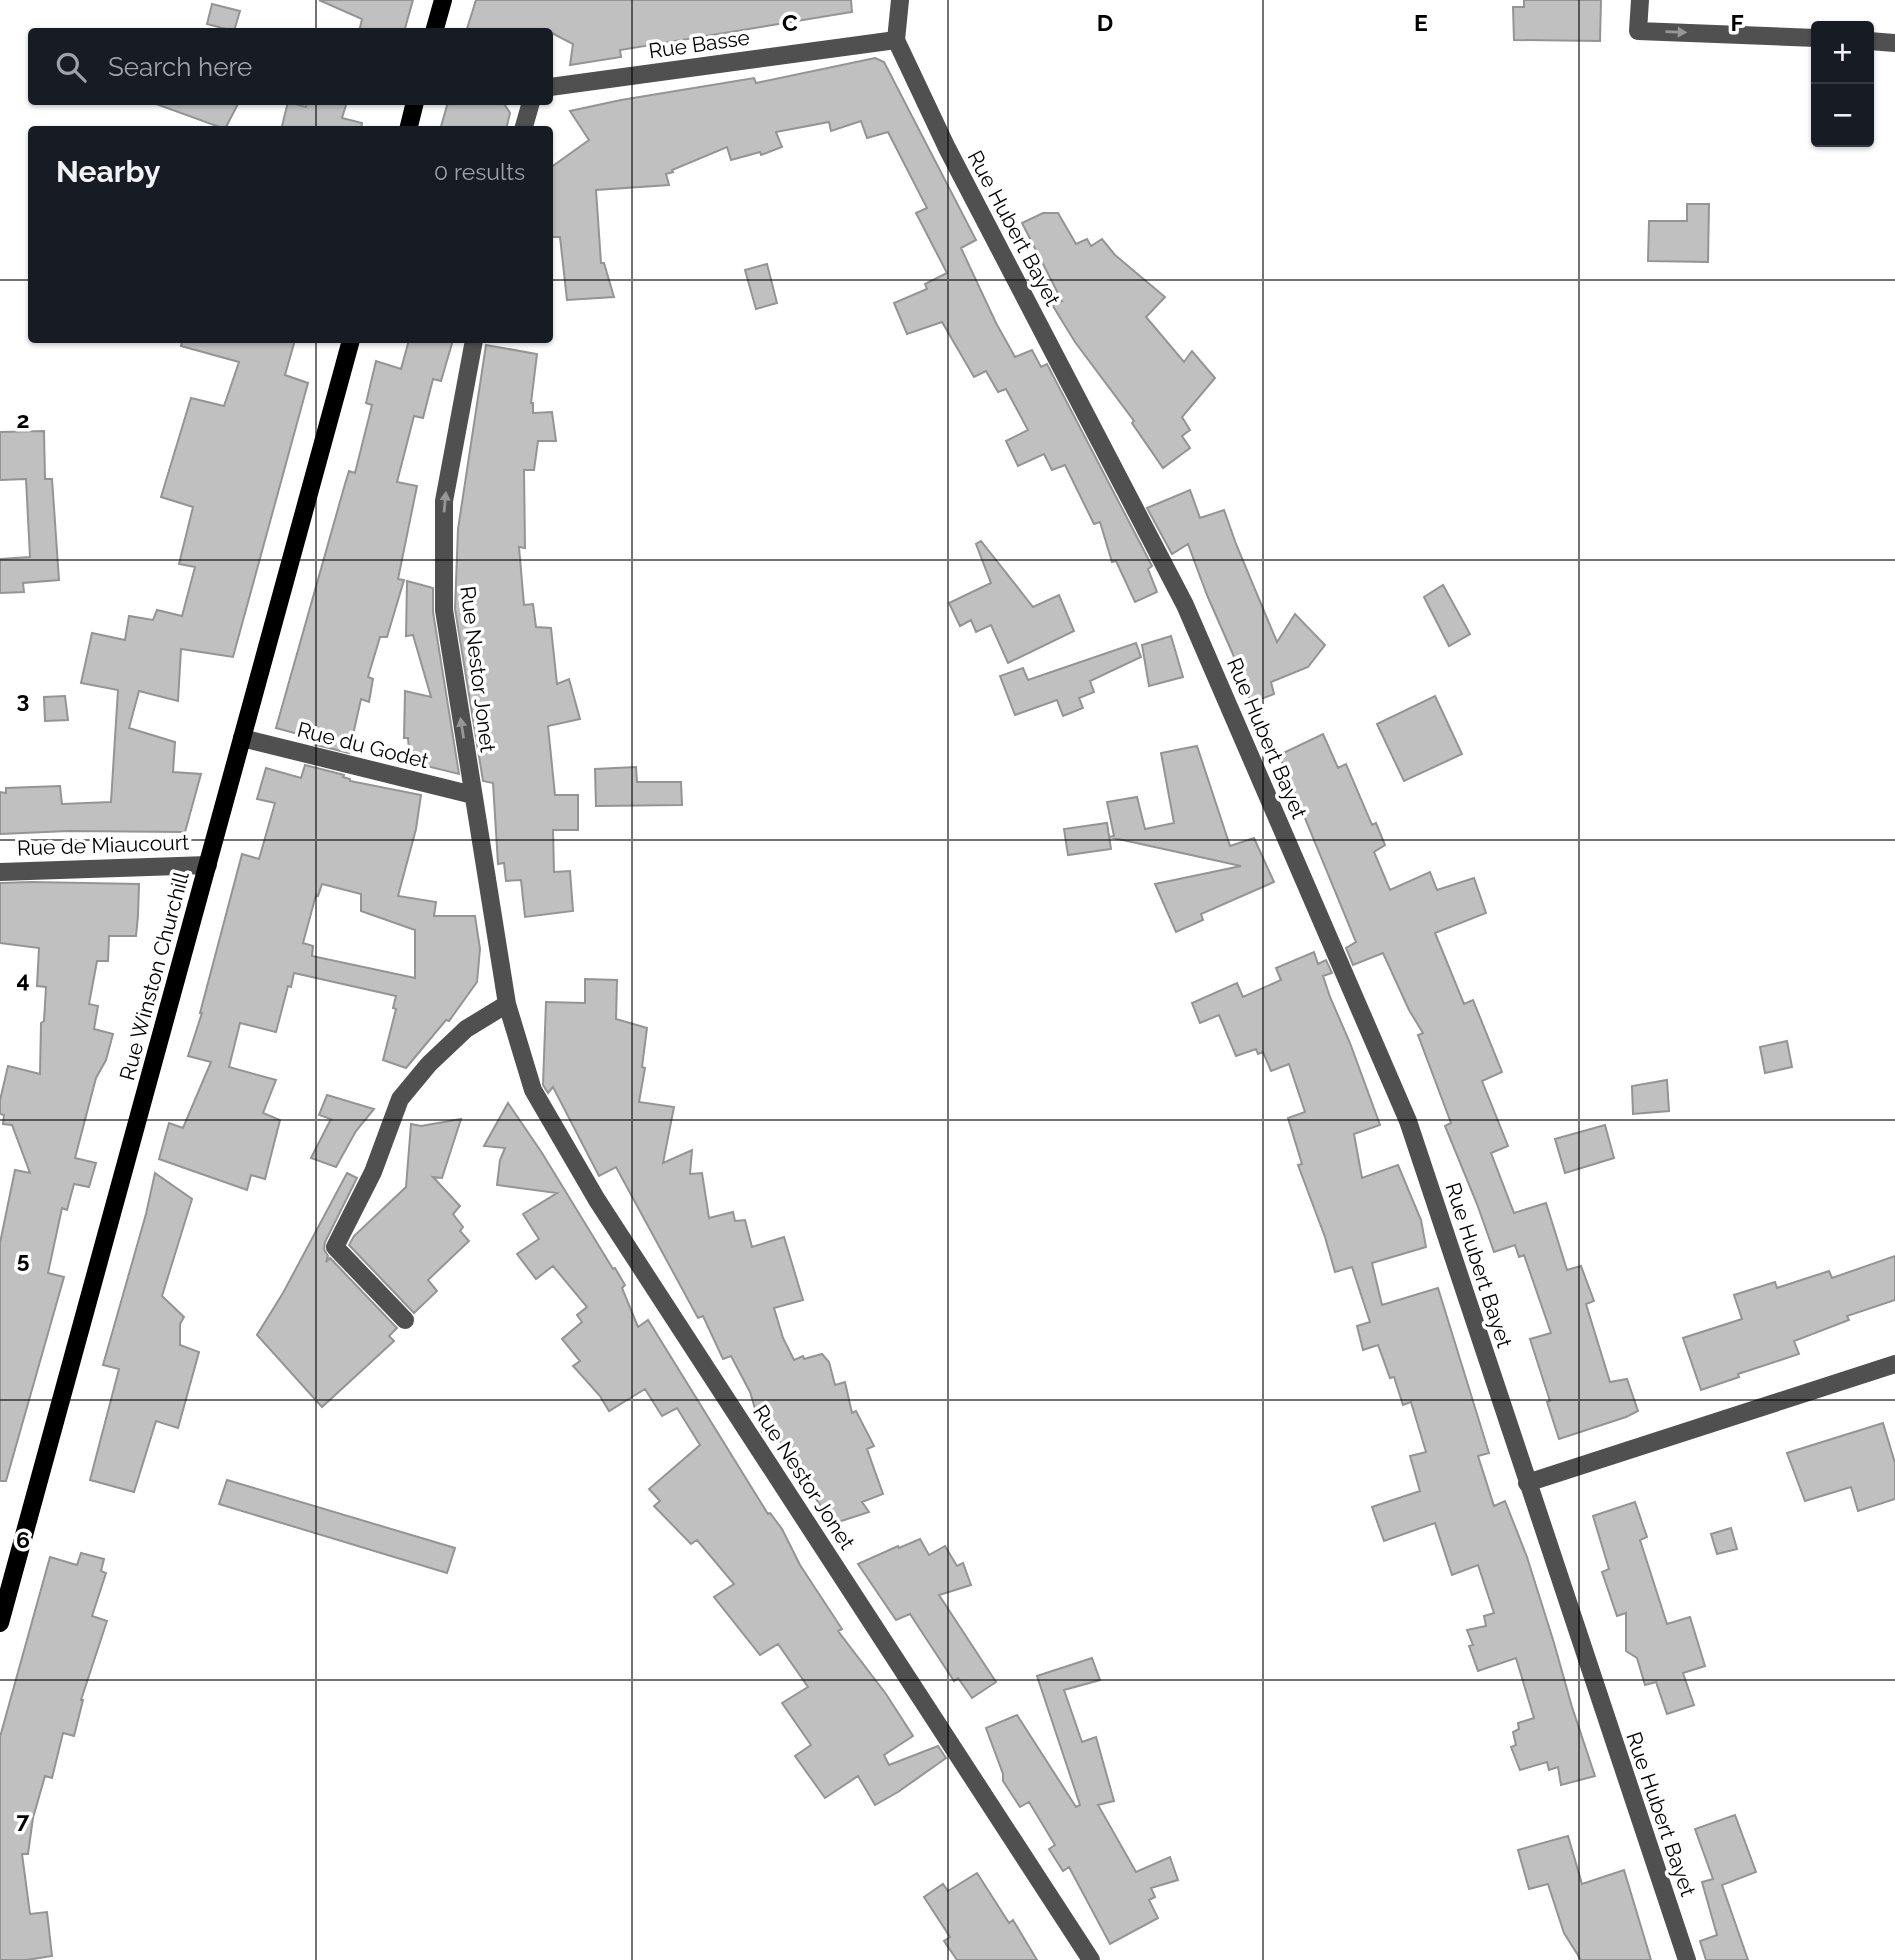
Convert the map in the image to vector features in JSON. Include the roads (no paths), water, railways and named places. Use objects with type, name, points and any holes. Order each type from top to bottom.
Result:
[{"type":"main road","points":[[435,28],[443,0]]},
{"type":"main road","points":[[409,126],[414,105]]},
{"type":"main road","name":"Rue Winston Churchill","points":[[0,1623],[350,343]]},
{"type":"street","points":[[896,40],[900,0]]},
{"type":"street","points":[[1640,0],[1638,31],[1811,38]]},
{"type":"street","name":"Rue Basse","points":[[553,87],[896,40]]},
{"type":"street","name":"Rue Hubert Bayet","points":[[896,40],[947,148],[1185,605],[1408,1121],[1686,1960]]},
{"type":"street","points":[[1874,41],[1895,43]]},
{"type":"street","points":[[524,126],[530,105]]},
{"type":"street","name":"Rue Nestor Jonet","points":[[473,343],[444,501],[444,610],[507,1004],[533,1090],[597,1200],[1091,1960]]},
{"type":"street","name":"Rue du Godet","points":[[242,738],[473,795]]},
{"type":"street","name":"Rue de Miaucourt","points":[[0,872],[208,865]]},
{"type":"street","points":[[405,1320],[335,1247],[373,1172],[400,1099],[429,1065],[466,1029],[507,1004]]},
{"type":"street","points":[[1527,1483],[1895,1364]]}]
